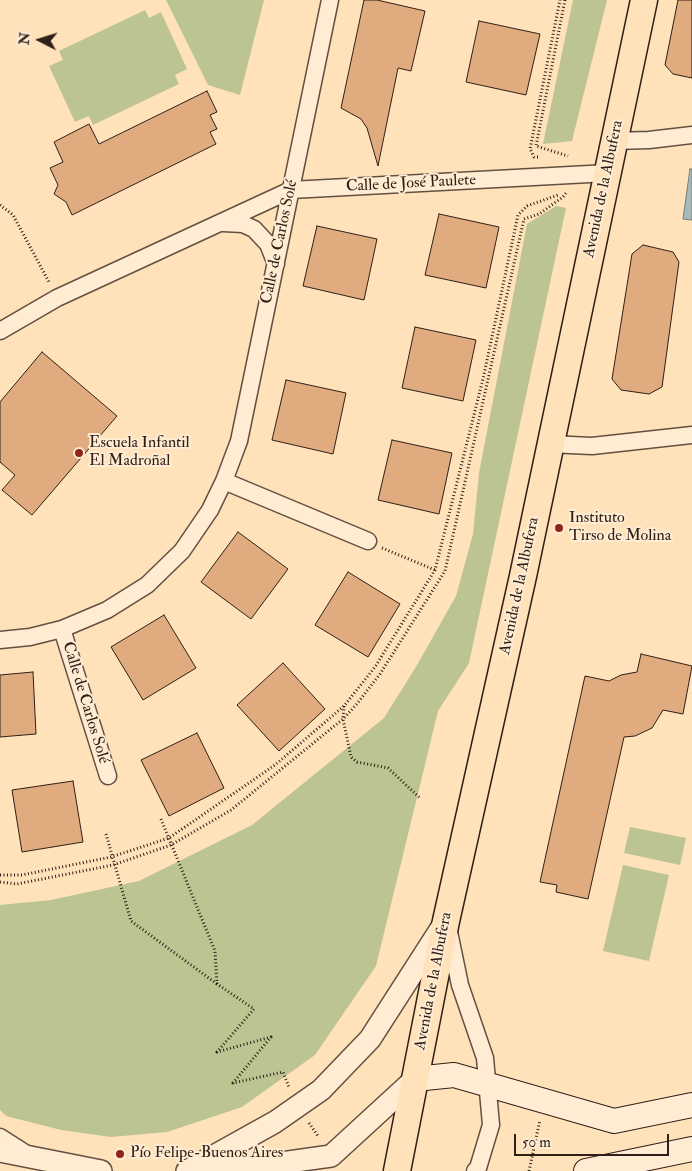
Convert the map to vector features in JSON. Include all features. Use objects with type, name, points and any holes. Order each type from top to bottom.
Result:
[{"type":"main road","name":"Avenida de la Albufera","points":[[397,1171],[446,921],[523,576],[644,0]]},
{"type":"main road","points":[[415,1079],[454,1075],[614,1121],[692,1105]]},
{"type":"main road","points":[[586,1171],[628,1167],[692,1149]]},
{"type":"street","name":"Calle de Carlos Solé","points":[[0,640],[30,637],[62,629],[107,610],[147,585],[182,551],[210,510],[224,481],[239,440],[330,0]]},
{"type":"street","points":[[614,141],[650,140],[692,135]]},
{"type":"street","name":"Calle de José Paulete","points":[[0,331],[57,298],[291,190],[608,173]]},
{"type":"street","name":"Calle de José Paulete","points":[[220,223],[243,224],[254,229],[268,244],[276,264]]},
{"type":"street","points":[[550,444],[592,446],[692,435]]},
{"type":"street","points":[[224,481],[368,541]]},
{"type":"street","name":"Calle de Carlos Solé","points":[[62,629],[108,776]]},
{"type":"street","points":[[446,921],[460,984],[485,1058],[490,1125],[478,1168],[475,1171]]},
{"type":"street","points":[[187,1171],[276,1122],[321,1090],[370,1039],[446,921]]},
{"type":"street","points":[[196,1171],[326,1163],[415,1079]]},
{"type":"street","points":[[0,1137],[34,1159]]},
{"type":"street","points":[[0,1151],[101,1171]]},
{"type":"path","points":[[542,158],[534,156],[530,149],[560,0]]},
{"type":"path","points":[[0,882],[17,884],[113,865],[171,846],[231,810],[343,719],[380,674],[445,571],[524,219],[539,214],[564,197],[574,175],[571,157],[536,146],[565,0]]},
{"type":"path","points":[[0,875],[22,875],[111,857],[169,838],[275,765],[344,706],[375,667],[435,570],[484,379],[518,215],[527,206],[561,194]]},
{"type":"path","points":[[0,205],[13,215],[57,298]]},
{"type":"path","points":[[368,541],[435,570]]},
{"type":"path","points":[[344,706],[343,719],[352,757],[357,762],[388,768],[420,799]]},
{"type":"path","points":[[161,819],[215,951],[217,984]]},
{"type":"path","points":[[106,834],[113,865],[131,921],[254,1009],[217,1052],[271,1036],[233,1083],[282,1072],[298,1106]]},
{"type":"path","points":[[528,1171],[544,1102]]},
{"type":"green space","points":[[166,0],[264,0],[240,95],[208,85]]},
{"type":"green space","points":[[573,0],[607,0],[572,141],[543,144]]},
{"type":"green space","points":[[145,10],[149,18],[161,12],[187,69],[175,75],[179,84],[93,125],[89,116],[75,122],[49,66],[63,60],[59,51]]},
{"type":"green space","points":[[556,206],[566,208],[469,663],[438,711],[376,966],[315,1055],[242,1107],[167,1132],[111,1137],[61,1130],[6,1116],[0,1110],[0,905],[51,900],[139,881],[252,825],[384,718],[417,665],[456,596],[473,534],[479,473],[527,224]]},
{"type":"green space","points":[[630,827],[686,838],[680,865],[624,853]]},
{"type":"green space","points":[[623,865],[669,875],[649,961],[603,951]]},
{"type":"shaded area","points":[[690,169],[692,169],[692,220],[683,219]]},
{"type":"building","points":[[364,0],[377,0],[425,11],[411,71],[398,68],[378,166],[367,128],[361,119],[341,108]]},
{"type":"building","points":[[678,0],[692,0],[692,78],[673,74],[665,65]]},
{"type":"building","points":[[479,21],[540,34],[526,95],[466,82]]},
{"type":"building","points":[[207,91],[217,112],[210,115],[217,129],[210,132],[216,144],[72,215],[66,202],[54,194],[58,185],[50,168],[63,162],[54,142],[89,124],[99,144]]},
{"type":"building","points":[[439,214],[499,227],[486,288],[425,275]]},
{"type":"building","points":[[317,226],[377,239],[364,300],[303,286]]},
{"type":"building","points":[[643,245],[673,252],[679,262],[662,387],[649,394],[621,390],[612,379],[632,254]]},
{"type":"building","points":[[415,327],[476,340],[463,401],[402,388]]},
{"type":"building","points":[[42,352],[117,416],[32,515],[2,490],[15,475],[0,462],[0,402]]},
{"type":"building","points":[[286,380],[346,393],[333,454],[272,440]]},
{"type":"building","points":[[392,440],[452,453],[439,514],[378,500]]},
{"type":"building","points":[[238,532],[288,569],[251,619],[201,582]]},
{"type":"building","points":[[348,572],[400,604],[368,657],[315,625]]},
{"type":"building","points":[[164,615],[196,668],[143,700],[111,647]]},
{"type":"building","points":[[641,654],[692,666],[683,714],[663,710],[652,728],[635,736],[624,737],[588,899],[556,892],[557,885],[540,882],[585,676],[609,681],[621,675],[637,672]]},
{"type":"building","points":[[283,663],[325,709],[279,751],[237,705]]},
{"type":"building","points":[[33,672],[36,734],[0,737],[0,675]]},
{"type":"building","points":[[197,733],[224,788],[169,816],[141,760]]},
{"type":"building","points":[[73,781],[83,842],[22,852],[12,790]]},
{"type":"place","name":"Escuela Infantil El Madroñal","points":[[79,453]]},
{"type":"place","name":"Instituto Tirso de Molina","points":[[559,528]]},
{"type":"place","name":"Pío Felipe-Buenos Aires","points":[[120,1154]]}]
